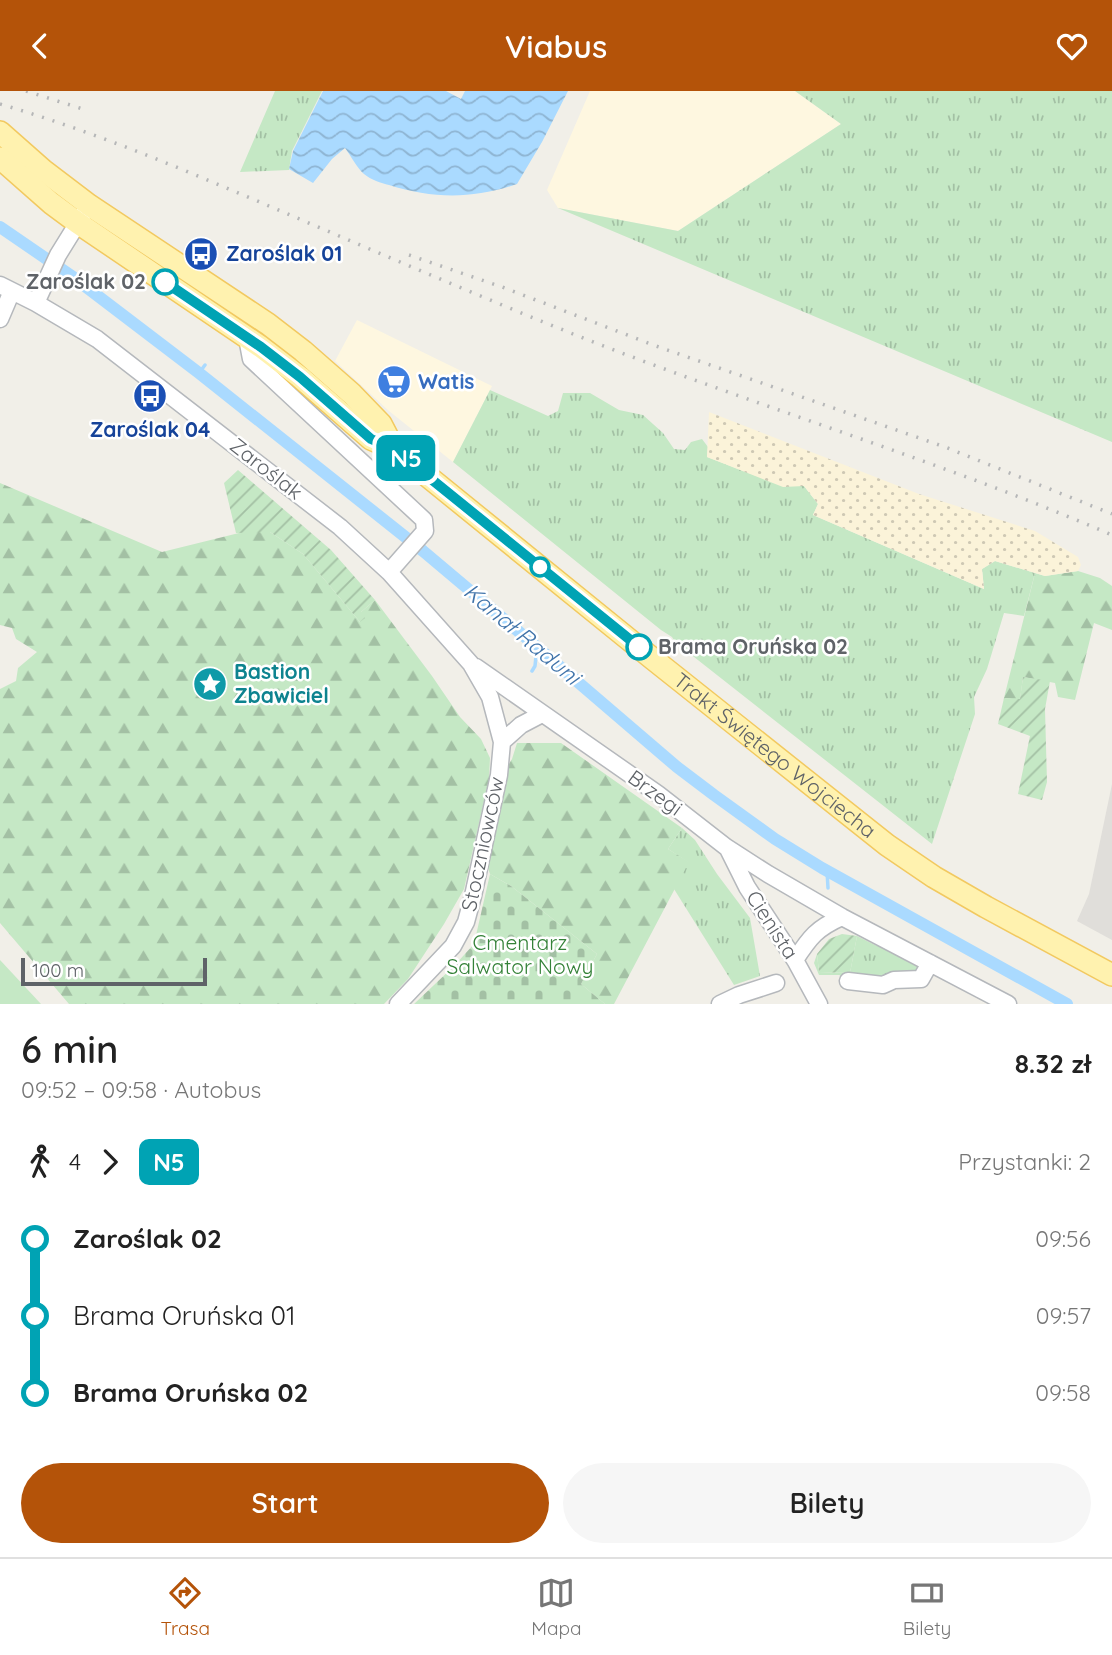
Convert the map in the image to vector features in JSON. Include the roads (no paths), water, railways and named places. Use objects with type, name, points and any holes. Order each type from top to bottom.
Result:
[{"type":"main road","name":"Trakt Świętego Wojciecha","points":[[0,132],[43,170],[83,214],[300,377],[371,439],[394,449],[887,845],[934,877],[1112,975]]},
{"type":"main road","name":"Trakt Świętego Wojciecha","points":[[1,158],[51,203],[83,214],[268,324],[352,394],[381,424],[394,449]]},
{"type":"street","points":[[36,303],[64,245],[83,214]]},
{"type":"street","points":[[0,319],[6,288]]},
{"type":"street","name":"Zaroślak","points":[[6,288],[110,348],[340,527],[389,572],[471,664]]},
{"type":"street","points":[[247,338],[251,359],[424,520],[425,531],[389,572]]},
{"type":"street","name":"Brzegi","points":[[471,664],[658,794],[726,847],[842,917],[1008,1004]]},
{"type":"street","name":"Stoczniowców","points":[[398,1004],[453,946],[466,922],[499,775],[502,742],[489,697],[471,664]]},
{"type":"street","points":[[502,742],[521,726],[542,714]]},
{"type":"street","name":"Cienista","points":[[726,847],[747,887],[795,960],[818,1004]]},
{"type":"street","points":[[795,960],[807,941],[824,925],[842,917]]},
{"type":"street","points":[[848,981],[883,985],[894,980],[921,979],[930,963]]},
{"type":"street","points":[[720,1004],[776,983]]},
{"type":"water","points":[[323,91],[446,91],[461,99],[465,91],[568,91],[517,184],[469,195],[437,195],[405,190],[373,180],[361,171],[345,148],[332,159],[313,183],[289,169],[293,151]]},
{"type":"waterway","name":"Kanał Raduni","points":[[0,227],[73,277],[199,373],[423,551],[677,767],[714,795],[775,839],[822,868],[1067,1004]]},
{"type":"waterway","points":[[199,373],[205,365]]},
{"type":"waterway","points":[[532,671],[537,647]]},
{"type":"waterway","points":[[827,871],[828,888]]},
{"type":"railway","points":[[26,91],[86,110]]},
{"type":"railway","points":[[0,104],[169,164],[459,287],[640,360],[979,482],[1112,535]]},
{"type":"railway","points":[[409,255],[502,287],[656,346],[945,447],[1112,514]]},
{"type":"place","name":"Zaroślak 01","points":[[201,254]]},
{"type":"place","name":"Zaroślak 02","points":[[165,282]]},
{"type":"place","name":"Watis","points":[[394,382]]},
{"type":"place","name":"Zaroślak 04","points":[[150,396]]},
{"type":"place","name":"Brama Oruńska 02","points":[[639,647]]},
{"type":"place","name":"Bastion Zbawiciel","points":[[210,684]]},
{"type":"park label","name":"Cmentarz Salwator Nowy","points":[[520,955]]}]
